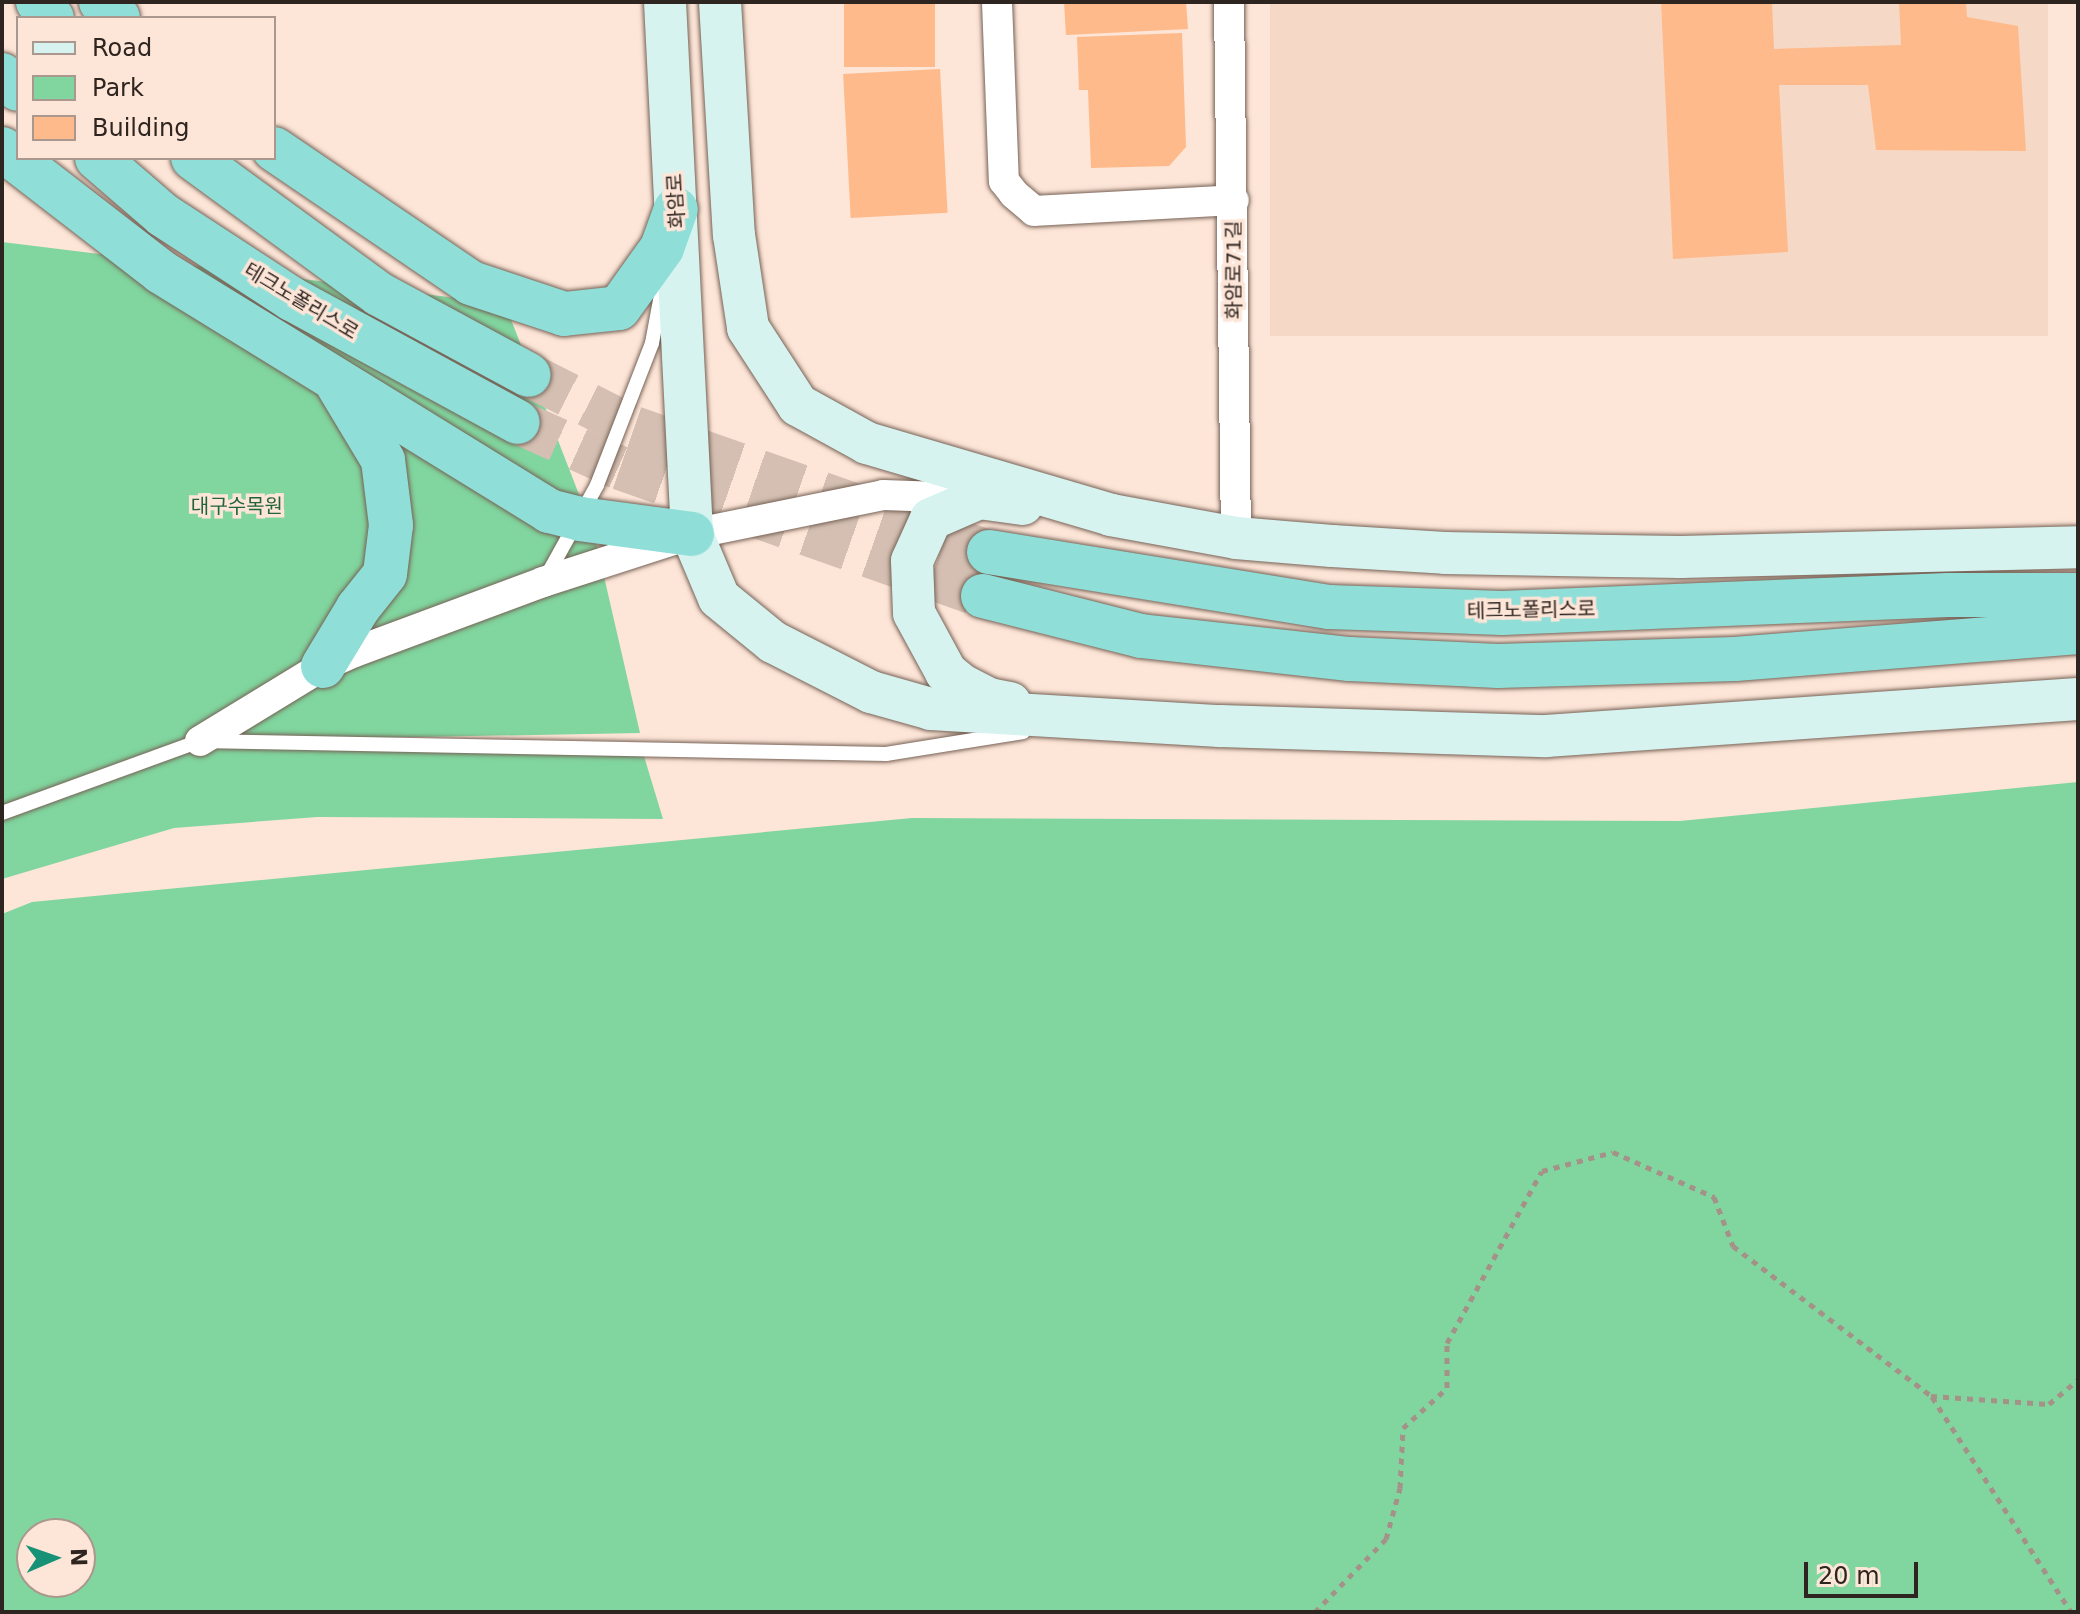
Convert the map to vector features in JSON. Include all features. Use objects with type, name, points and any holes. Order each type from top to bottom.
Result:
[{"type":"highway","points":[[101,2],[116,16]]},
{"type":"highway","points":[[276,150],[471,283],[564,314],[619,308],[662,248],[676,209]]},
{"type":"highway","points":[[16,160],[161,272],[549,511],[580,519],[692,534]]},
{"type":"highway","name":"테크노폴리스로","points":[[99,160],[163,215],[292,299],[518,422]]},
{"type":"highway","points":[[196,160],[379,294],[529,375]]},
{"type":"highway","points":[[323,666],[358,608],[385,574],[391,525],[383,460],[335,379]]},
{"type":"highway","name":"테크노폴리스로","points":[[989,552],[1329,607],[1502,613],[1934,596],[2078,595]]},
{"type":"highway","points":[[983,596],[1141,636],[1350,659],[1498,666],[1735,659],[2078,632]]},
{"type":"main road","name":"화암로","points":[[665,2],[692,534]]},
{"type":"main road","points":[[720,2],[734,235],[748,328],[798,405],[867,443],[1111,515]]},
{"type":"main road","points":[[1095,720],[989,699],[963,686],[946,672],[914,613],[912,561],[931,519],[979,498],[1111,515],[1236,538],[1445,553],[1681,557],[2078,547]]},
{"type":"main road","points":[[692,534],[719,598],[773,642],[871,692],[931,709],[1095,720],[1546,736],[2078,699]]},
{"type":"street","points":[[997,2],[1004,181],[1034,211],[1234,200]]},
{"type":"street","name":"화암로71길","points":[[1229,2],[1234,200],[1236,538]]},
{"type":"street","points":[[200,741],[323,666],[543,582],[692,534],[883,495],[979,498]]},
{"type":"lane","points":[[543,582],[597,485],[652,343],[676,209]]},
{"type":"lane","points":[[2,813],[200,741],[886,754],[1095,720]]},
{"type":"path","points":[[1315,1612],[1386,1539],[1400,1488],[1403,1428],[1447,1388],[1447,1343],[1542,1171],[1613,1152],[1714,1197],[1733,1246],[1931,1396],[2071,1612]]},
{"type":"path","points":[[1931,1396],[2049,1404],[2078,1380]]},
{"type":"shaded area","points":[[1270,2],[2048,2],[2048,336],[1270,336]]},
{"type":"green space","name":"대구수목원","points":[[2,242],[505,304],[594,533],[640,733],[251,740],[640,743],[663,819],[317,817],[174,828],[2,879]]},
{"type":"green space","points":[[2078,782],[2078,1612],[2,1612],[2,914],[32,902],[912,818],[1680,821]]},
{"type":"building","points":[[844,2],[935,2],[935,67],[844,67]]},
{"type":"building","points":[[1064,2],[1186,2],[1188,29],[1066,35]]},
{"type":"building","points":[[1661,2],[1772,2],[1774,49],[1901,45],[1899,2],[1966,2],[1967,17],[2018,26],[2026,151],[1876,150],[1868,85],[1779,85],[1788,252],[1673,259]]},
{"type":"building","points":[[1182,33],[1186,147],[1169,166],[1091,168],[1088,90],[1079,90],[1077,37]]},
{"type":"building","points":[[940,69],[948,213],[851,218],[843,74]]},
{"type":"tunnel","points":[[529,375],[634,428],[989,552]]},
{"type":"tunnel","points":[[518,422],[620,468],[983,596]]}]
